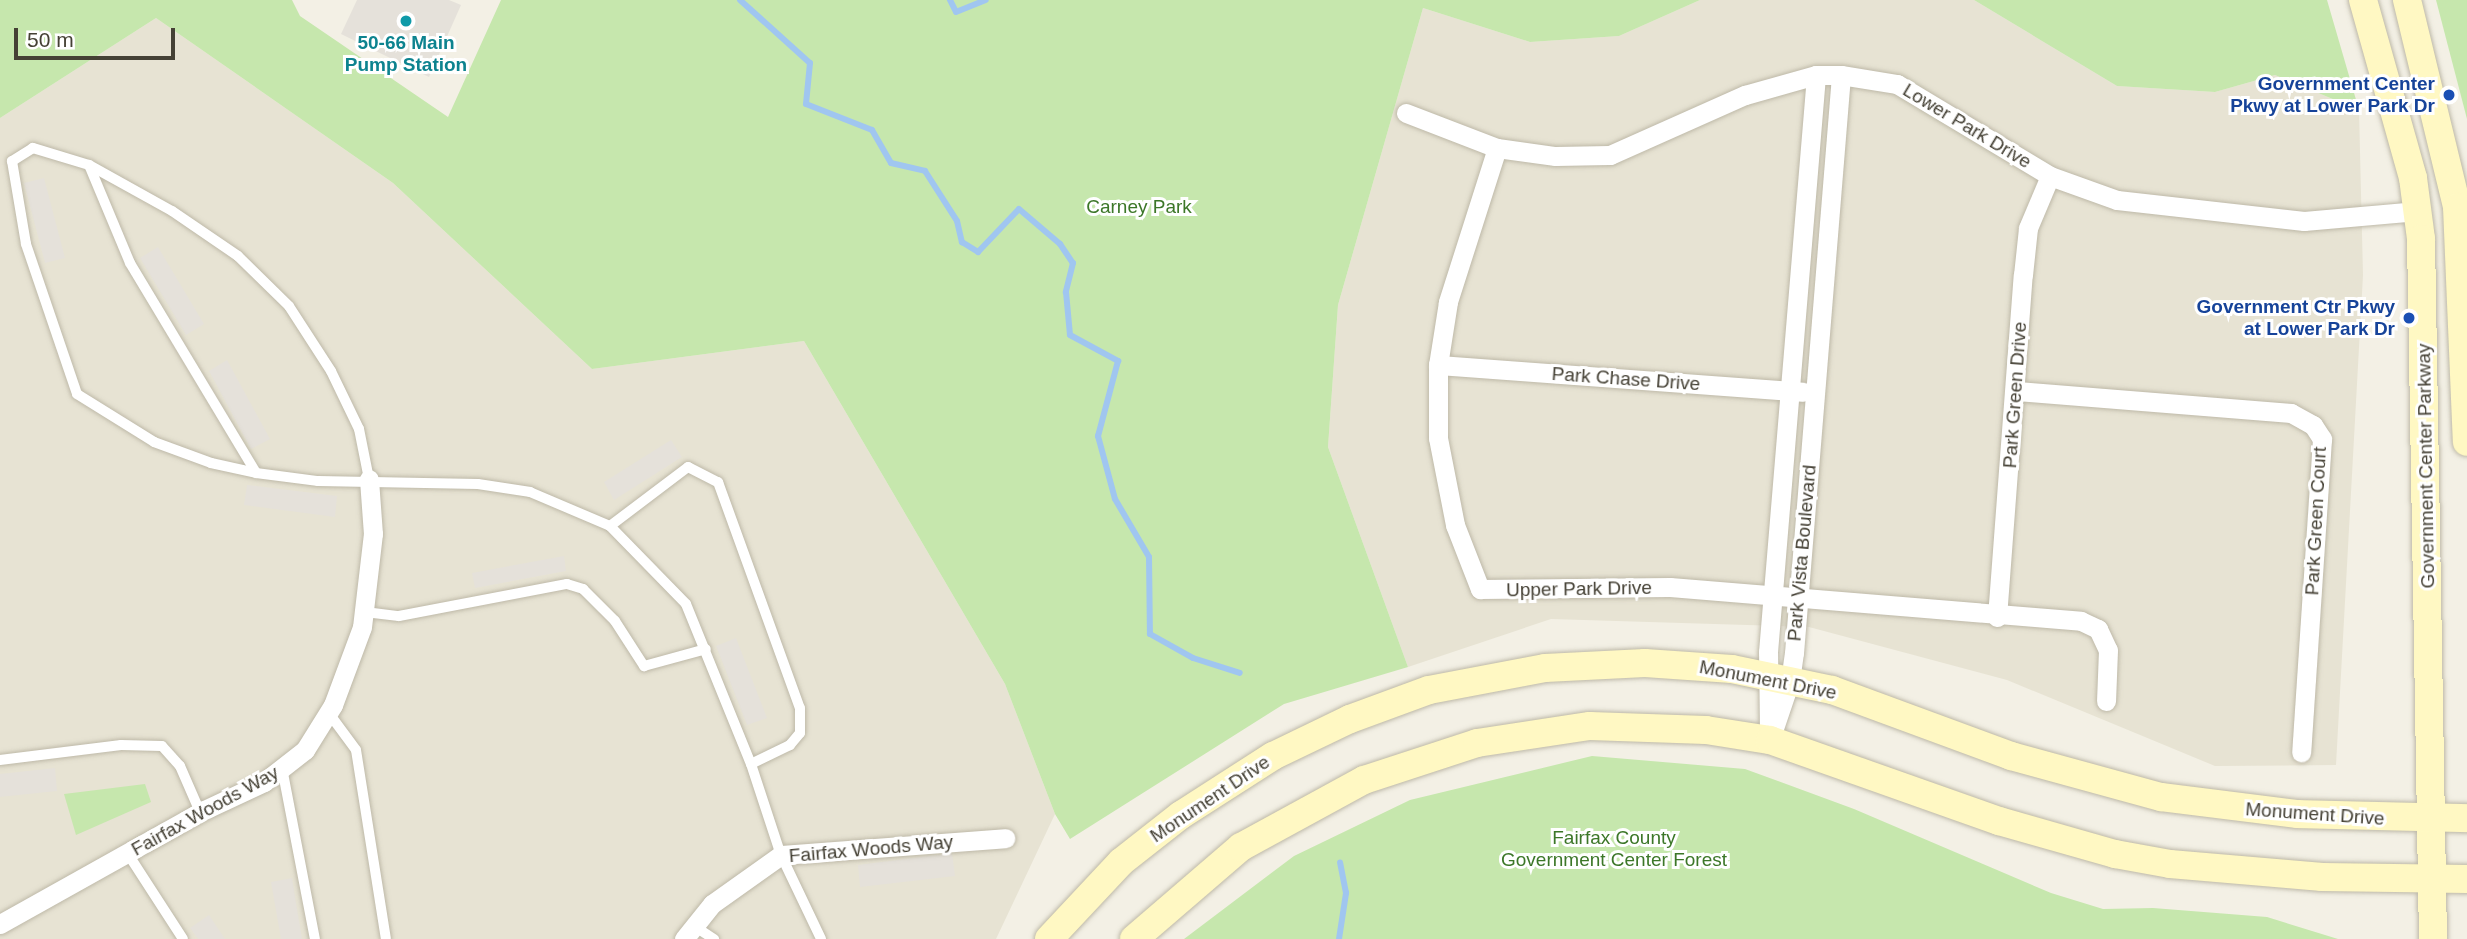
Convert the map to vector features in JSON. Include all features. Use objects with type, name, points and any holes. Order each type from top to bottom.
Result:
[{"type":"main road","name":"Government Center Parkway","points":[[2363,0],[2418,211],[2433,939]]},
{"type":"main road","points":[[2407,0],[2464,205],[2467,442]]},
{"type":"main road","points":[[2418,211],[2464,205]]},
{"type":"main road","name":"Monument Drive","points":[[1049,939],[1121,862],[1189,810],[1273,756],[1382,706],[1488,676],[1595,664],[1689,665],[1779,678],[1867,702],[2011,756],[2161,797],[2261,811],[2467,818]]},
{"type":"main road","points":[[1134,939],[1194,883],[1280,822],[1364,780],[1424,758],[1542,730],[1590,726],[1706,730],[1770,740],[1999,821],[2115,854],[2236,872],[2467,879]]},
{"type":"street","name":"Lower Park Drive","points":[[1406,113],[1497,148],[1555,156],[1610,155],[1745,95],[1816,75],[1841,75],[1897,84],[2050,176],[2117,200],[2171,208],[2304,220],[2418,211]]},
{"type":"street","name":"Park Vista Boulevard","points":[[1779,678],[1773,598],[1816,75]]},
{"type":"street","name":"Park Vista Boulevard","points":[[1770,740],[1779,678],[1798,600],[1841,75]]},
{"type":"street","name":"Upper Park Drive","points":[[1497,148],[1448,302],[1438,365],[1437,438],[1455,525],[1480,589],[1670,587],[1997,617],[2081,621],[2098,629],[2108,650],[2106,701]]},
{"type":"street","name":"Park Green Drive","points":[[1997,617],[2028,228],[2050,176]]},
{"type":"street","name":"Park Chase Drive","points":[[1438,365],[1815,393]]},
{"type":"street","name":"Park Green Court","points":[[2017,391],[2291,413],[2313,425],[2322,439],[2301,752]]},
{"type":"street","name":"Fairfax Woods Way","points":[[0,924],[200,812],[264,782],[305,750],[328,712],[365,612],[373,534],[369,480]]},
{"type":"street","name":"Fairfax Woods Way","points":[[689,933],[712,904],[781,855],[1005,838]]},
{"type":"lane","points":[[369,480],[359,429],[331,371],[289,306],[238,256],[172,211],[89,165],[33,148],[12,161],[26,244],[77,394],[154,442],[211,463],[256,473],[318,481],[478,484],[530,492],[610,526],[685,604],[706,649],[751,764],[781,855],[821,939]]},
{"type":"lane","points":[[89,165],[130,263],[256,473]]},
{"type":"lane","points":[[610,526],[688,467],[718,481],[800,708],[800,733],[790,745],[751,764]]},
{"type":"lane","points":[[365,612],[398,615],[568,584],[583,590],[615,621],[644,666],[706,649]]},
{"type":"lane","points":[[328,712],[356,750],[386,939]]},
{"type":"lane","points":[[0,760],[121,745],[162,746],[180,766],[200,812]]},
{"type":"lane","points":[[282,768],[315,939]]},
{"type":"lane","points":[[128,854],[183,939]]},
{"type":"lane","points":[[689,933],[714,939]]},
{"type":"shaded area","points":[[357,0],[449,0],[461,5],[429,77],[341,34]]},
{"type":"shaded area","points":[[1700,0],[1974,0],[2117,86],[2215,92],[2275,75],[2359,110],[2363,275],[2336,765],[2215,766],[2007,680],[1809,627],[1551,619],[1408,667],[1328,447],[1338,305],[1423,8],[1530,42],[1619,36]]},
{"type":"shaded area","points":[[156,18],[393,183],[592,369],[804,341],[1005,684],[1055,814],[996,939],[0,939],[0,118]]},
{"type":"shaded area","points":[[44,178],[65,258],[45,263],[24,183]]},
{"type":"shaded area","points":[[158,247],[204,324],[186,335],[140,258]]},
{"type":"shaded area","points":[[227,360],[270,439],[251,449],[209,371]]},
{"type":"shaded area","points":[[671,440],[682,457],[614,500],[604,482]]},
{"type":"shaded area","points":[[247,485],[337,496],[335,517],[244,505]]},
{"type":"shaded area","points":[[564,556],[566,571],[475,588],[472,573]]},
{"type":"shaded area","points":[[736,638],[767,718],[747,725],[716,646]]},
{"type":"shaded area","points":[[55,768],[57,791],[0,797],[0,774]]},
{"type":"shaded area","points":[[952,853],[955,876],[860,887],[858,865]]},
{"type":"shaded area","points":[[292,878],[302,939],[281,939],[271,882]]},
{"type":"shaded area","points":[[209,915],[225,939],[198,939],[190,928]]},
{"type":"green space","name":"Carney Park","points":[[0,0],[292,0],[300,16],[448,117],[501,0],[1700,0],[1619,36],[1530,42],[1423,8],[1338,305],[1328,447],[1408,667],[1284,704],[1070,839],[1055,814],[1005,684],[804,341],[592,369],[393,183],[156,18],[0,118]]},
{"type":"green space","points":[[1974,0],[2327,0],[2359,110],[2275,75],[2215,92],[2117,86]]},
{"type":"green space","points":[[2436,0],[2467,0],[2467,119]]},
{"type":"green space","name":"Fairfax County Government Center Forest","points":[[1592,756],[1745,769],[1854,809],[2051,893],[2103,909],[2153,908],[2267,917],[2338,939],[1184,939],[1294,856],[1410,800]]},
{"type":"green space","points":[[145,784],[151,802],[76,835],[64,794]]},
{"type":"waterway","points":[[740,0],[810,63],[806,104],[872,130],[891,163],[925,171],[957,221],[962,242],[978,252],[1019,209],[1060,244],[1073,263],[1066,292],[1070,335],[1118,361],[1098,436],[1115,499],[1149,557],[1150,634],[1193,658],[1240,673]]},
{"type":"waterway","points":[[950,0],[956,12],[986,0]]},
{"type":"waterway","points":[[1339,939],[1346,893],[1340,863]]},
{"type":"place","name":"50-66 Main Pump Station","points":[[406,21]]},
{"type":"place","name":"Government Center Pkwy at Lower Park Dr","points":[[2449,95]]},
{"type":"place","name":"Government Ctr Pkwy at Lower Park Dr","points":[[2409,318]]}]
